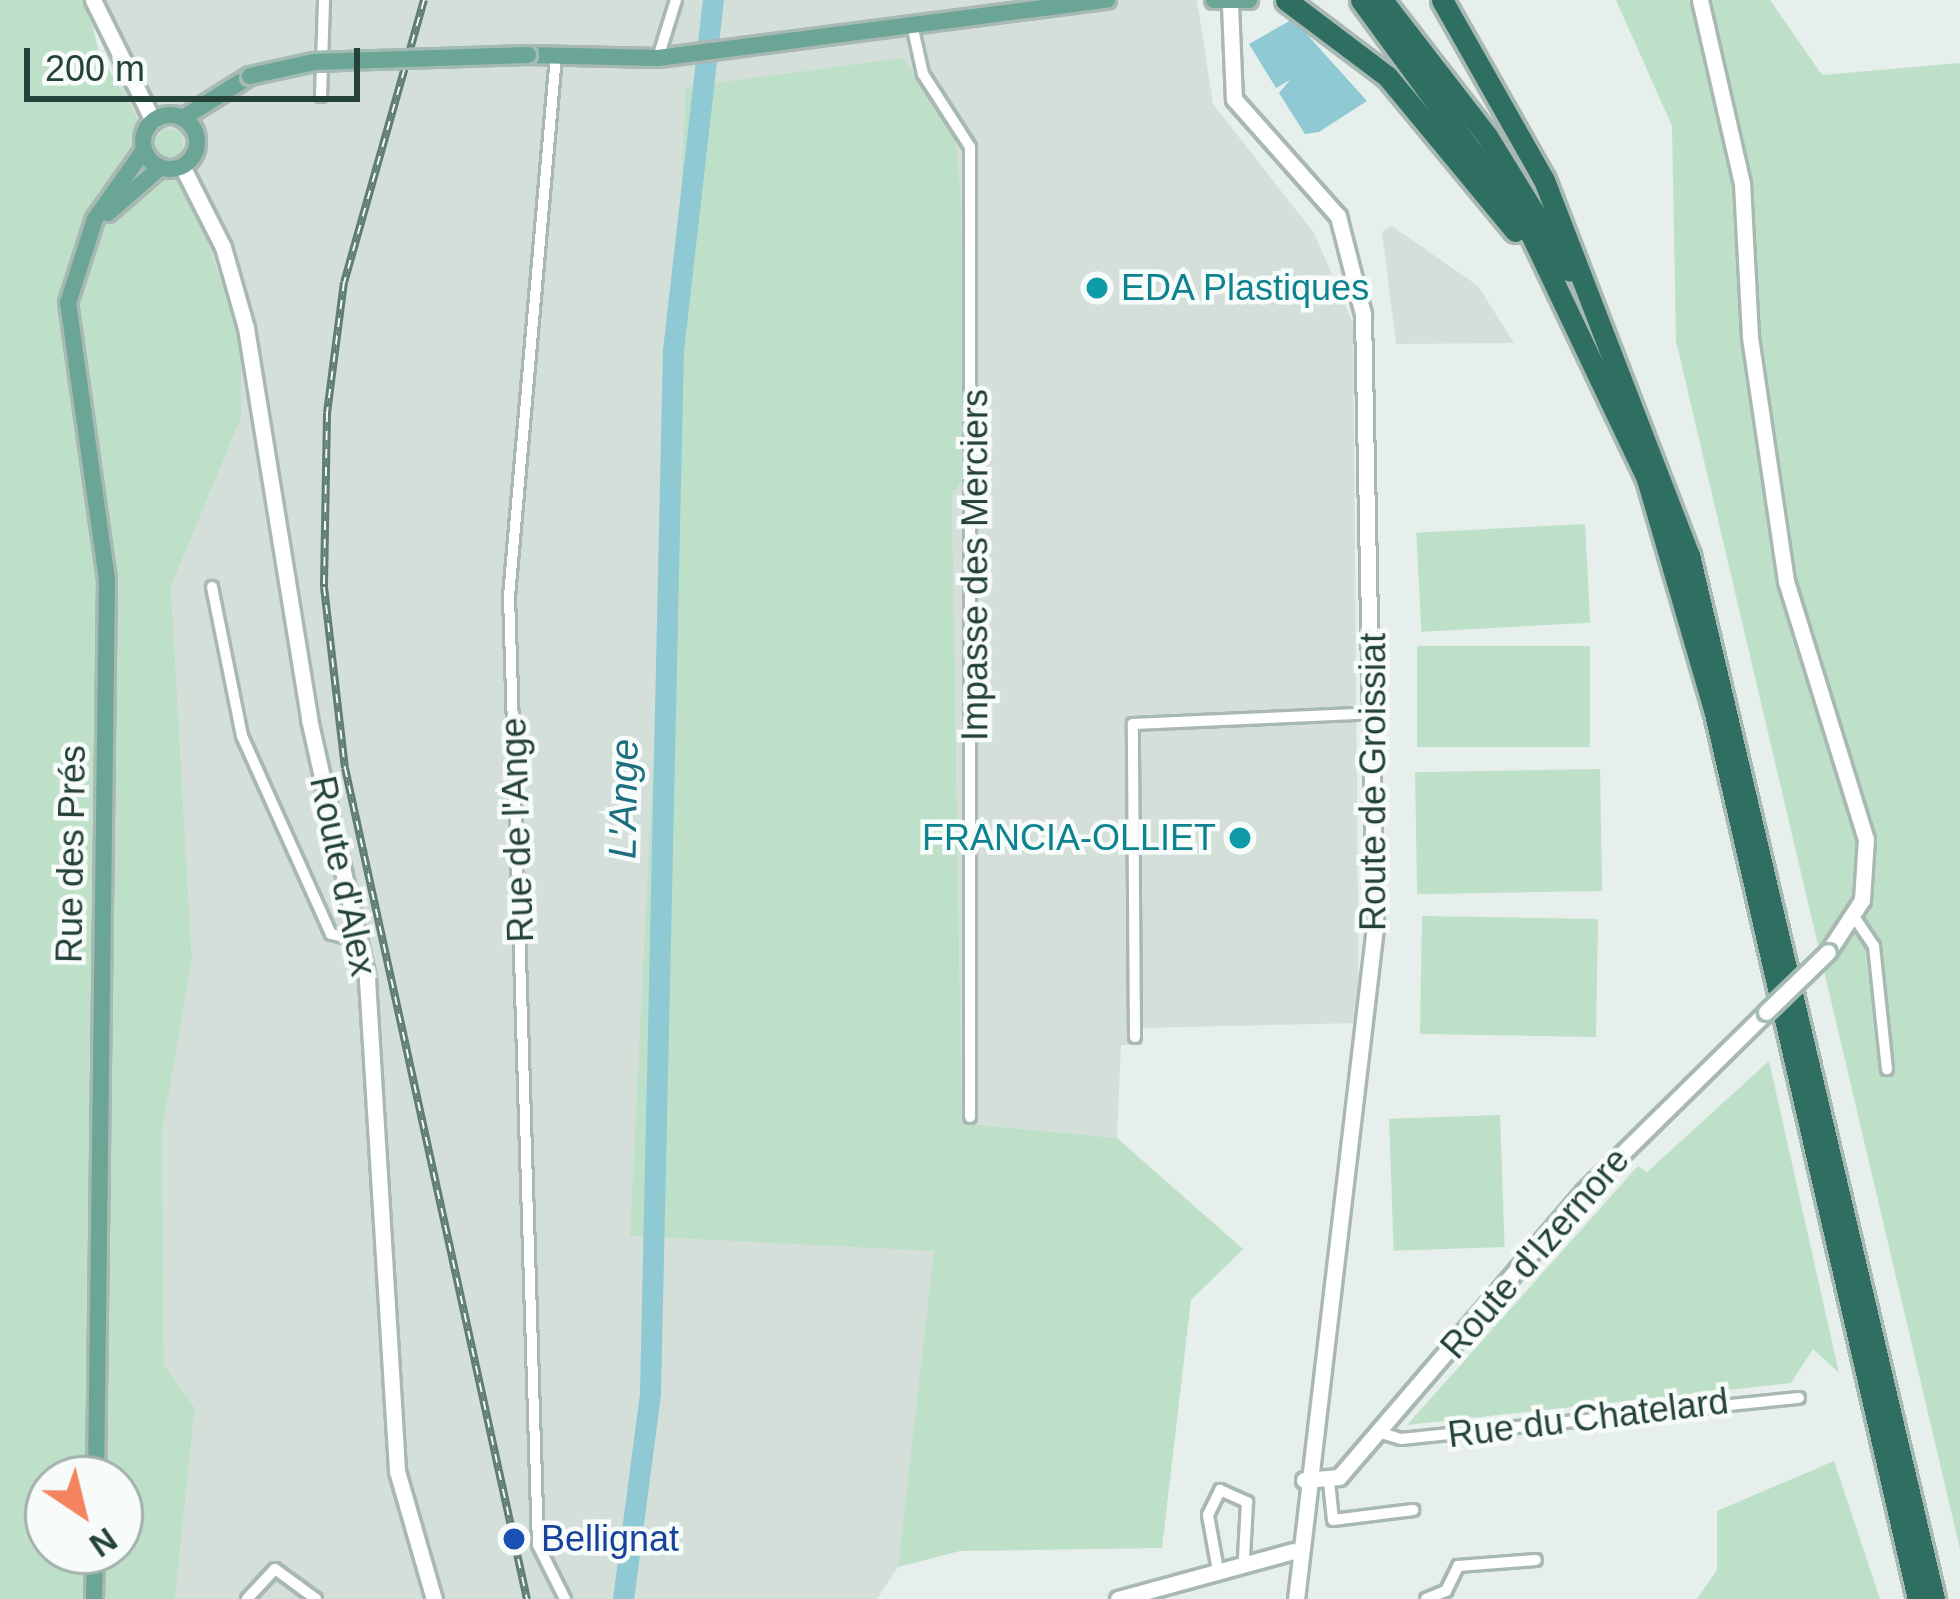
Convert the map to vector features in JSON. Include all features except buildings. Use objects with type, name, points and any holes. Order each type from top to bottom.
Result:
[{"type":"highway","points":[[1286,0],[1322,17],[1407,97],[1572,308]]},
{"type":"highway","points":[[1361,0],[1482,155],[1572,308],[1647,479],[1694,630],[1918,1599]]},
{"type":"highway","points":[[1382,0],[1534,208],[1644,429]]},
{"type":"highway","points":[[1442,0],[1527,142],[1644,429],[1714,648],[1934,1599]]},
{"type":"main road","points":[[161,167],[144,150],[153,121],[183,118],[243,81],[314,62],[658,58],[913,29],[1107,0]]},
{"type":"main road","points":[[1222,3],[1250,0]]},
{"type":"main road","points":[[87,236],[161,167],[182,166],[196,133],[243,81]]},
{"type":"main road","points":[[183,118],[196,133]]},
{"type":"main road","name":"Rue des Prés","points":[[95,1455],[107,580],[68,303],[87,236],[144,150]]},
{"type":"street","points":[[93,0],[153,121]]},
{"type":"street","points":[[321,96],[324,0]]},
{"type":"street","points":[[658,58],[676,0]]},
{"type":"street","points":[[1700,0],[1742,183],[1750,337],[1786,581],[1866,839],[1855,917],[1874,946],[1887,1069]]},
{"type":"street","name":"Route de Groissiat","points":[[1222,3],[1234,99],[1327,200],[1358,272],[1373,713],[1372,980],[1294,1551],[1295,1599]]},
{"type":"street","name":"Impasse des Merciers","points":[[913,29],[922,74],[970,147],[970,1117]]},
{"type":"street","name":"Rue de l'Ange","points":[[556,56],[509,596],[538,1545],[565,1599]]},
{"type":"street","name":"Route d'Alex","points":[[182,166],[223,247],[246,328],[358,940],[394,1301],[397,1472],[434,1599]]},
{"type":"street","points":[[212,587],[242,736],[331,934],[358,940]]},
{"type":"street","points":[[1136,1037],[1133,724],[1373,713]]},
{"type":"street","name":"Route d'Izernore","points":[[1329,1482],[1378,1432],[1584,1191],[1828,952],[1855,917]]},
{"type":"street","name":"Rue du Chatelard","points":[[1378,1432],[1401,1438],[1799,1398]]},
{"type":"street","points":[[1304,1480],[1329,1482],[1333,1520],[1413,1510]]},
{"type":"street","points":[[1217,1565],[1208,1515],[1220,1490],[1247,1502],[1244,1558]]},
{"type":"street","points":[[1118,1599],[1217,1565],[1294,1551]]},
{"type":"street","points":[[1426,1599],[1446,1591],[1459,1566],[1535,1560]]},
{"type":"street","points":[[247,1599],[275,1569],[316,1599]]},
{"type":"shaded area","points":[[86,0],[1197,0],[1213,104],[1314,233],[1353,323],[1359,1023],[1142,1028],[1142,1044],[1121,1045],[1117,1138],[962,1123],[952,495],[966,475],[961,208],[631,1236],[935,1250],[898,1567],[877,1599],[175,1599],[195,1408],[164,1366],[162,1133],[192,959],[171,587],[241,418]]},
{"type":"shaded area","points":[[1392,226],[1478,286],[1514,343],[1396,344],[1382,232]]},
{"type":"green space","points":[[0,0],[86,0],[99,52],[151,142],[166,128],[182,132],[183,154],[164,162],[198,213],[241,343],[241,418],[171,587],[192,959],[162,1133],[164,1365],[195,1408],[175,1599],[0,1599]]},
{"type":"green space","points":[[1616,0],[1770,0],[1822,75],[1960,63],[1960,1549],[1676,341],[1672,126]]},
{"type":"green space","points":[[903,58],[956,135],[961,208],[966,475],[952,495],[962,1123],[1117,1138],[1243,1249],[1191,1300],[1162,1548],[960,1551],[898,1567],[934,1251],[630,1236],[686,87]]},
{"type":"green space","points":[[1585,524],[1590,623],[1421,632],[1416,533]]},
{"type":"green space","points":[[1417,646],[1590,646],[1590,747],[1417,747]]},
{"type":"green space","points":[[1600,769],[1602,891],[1417,894],[1415,772]]},
{"type":"green space","points":[[1422,916],[1598,919],[1596,1037],[1420,1034]]},
{"type":"green space","points":[[1769,1061],[1839,1373],[1813,1349],[1791,1383],[1407,1425],[1638,1166],[1647,1172]]},
{"type":"green space","points":[[1500,1115],[1505,1247],[1394,1251],[1389,1119]]},
{"type":"green space","points":[[1834,1461],[1880,1599],[1697,1599],[1717,1570],[1717,1511]]},
{"type":"water","points":[[1293,19],[1367,101],[1319,132],[1305,134],[1279,93],[1290,80],[1276,88],[1249,44]]},
{"type":"waterway","name":"L'Ange","points":[[623,1599],[650,1393],[673,350],[713,0]]},
{"type":"railway","points":[[424,0],[344,282],[327,413],[324,587],[345,768],[527,1599]]},
{"type":"place","name":"EDA Plastiques","points":[[1097,288]]},
{"type":"place","name":"FRANCIA-OLLIET","points":[[1240,838]]},
{"type":"place","name":"Bellignat","points":[[514,1539]]}]
